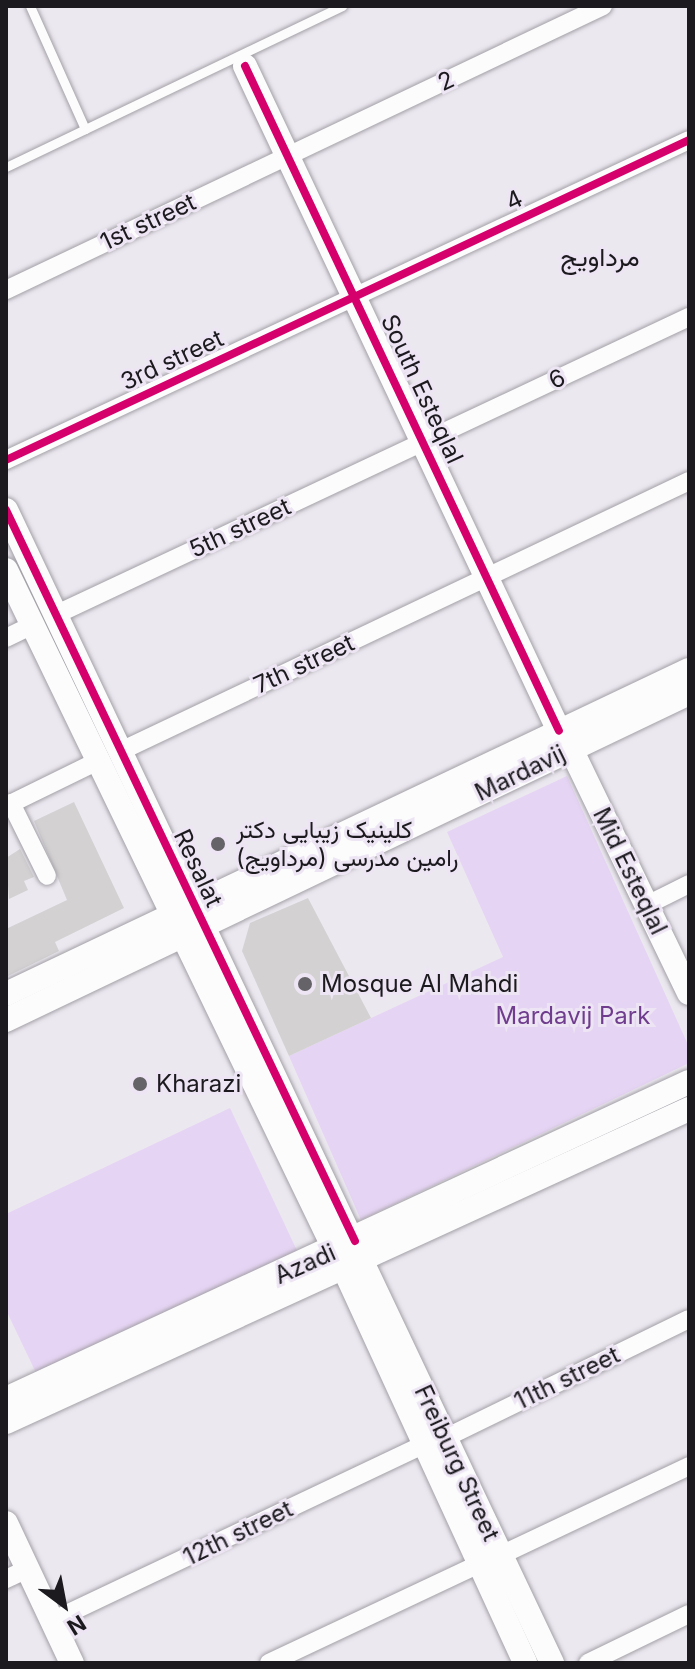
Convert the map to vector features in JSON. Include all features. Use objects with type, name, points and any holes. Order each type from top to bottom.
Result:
[{"type":"main road","name":"South Esteqlal","points":[[245,66],[565,740]]},
{"type":"main road","name":"Resalat","points":[[6,510],[121,751],[187,920]]},
{"type":"main road","name":"Resalat","points":[[6,570],[98,761],[187,920],[350,1256]]},
{"type":"main road","name":"Mardavij","points":[[6,994],[187,920],[565,740],[689,670]]},
{"type":"main road","name":"Mardavij","points":[[565,740],[689,693]]},
{"type":"main road","name":"Mid Esteqlal","points":[[565,740],[689,993]]},
{"type":"main road","name":"Mardavij","points":[[6,1020],[187,920]]},
{"type":"main road","name":"Azadi","points":[[395,1235],[689,1082]]},
{"type":"main road","name":"Azadi","points":[[6,1422],[395,1235],[689,1109]]},
{"type":"main road","points":[[365,1314],[311,1274],[330,1215],[395,1235],[377,1289]]},
{"type":"main road","name":"Freiburg Street","points":[[350,1256],[377,1289],[434,1441]]},
{"type":"main road","name":"Freiburg Street","points":[[350,1256],[365,1314],[434,1441],[520,1623],[552,1663]]},
{"type":"main road","name":"Azadi","points":[[6,1399],[311,1274]]},
{"type":"main road","points":[[6,1523],[17,1574],[52,1621],[72,1663]]},
{"type":"main road","name":"Freiburg Street","points":[[520,1623],[525,1663]]},
{"type":"street","name":"2","points":[[289,155],[603,6]]},
{"type":"street","name":"4","points":[[355,296],[689,140]]},
{"type":"street","name":"1st street","points":[[6,290],[289,155]]},
{"type":"street","name":"3rd street","points":[[6,460],[355,296]]},
{"type":"street","name":"6","points":[[424,441],[689,317]]},
{"type":"street","name":"5th street","points":[[55,615],[424,441]]},
{"type":"street","name":"7th street","points":[[121,751],[689,481]]},
{"type":"street","points":[[6,638],[33,625]]},
{"type":"street","points":[[47,876],[9,804],[98,761]]},
{"type":"street","points":[[647,905],[689,884]]},
{"type":"street","name":"11th street","points":[[434,1441],[689,1319]]},
{"type":"street","name":"12th street","points":[[52,1621],[434,1441]]},
{"type":"street","points":[[269,1663],[689,1466]]},
{"type":"street","points":[[588,1663],[689,1614]]},
{"type":"lane","points":[[30,6],[85,129]]},
{"type":"lane","points":[[6,167],[342,6]]},
{"type":"green space","name":"Mardavij Park","points":[[567,776],[689,1047],[689,1063],[361,1220],[289,1056],[503,957],[447,832]]},
{"type":"green space","points":[[230,1108],[300,1257],[39,1379],[6,1310],[6,1214]]},
{"type":"building","points":[[74,802],[124,908],[55,942],[59,951],[6,977],[6,929],[67,900],[34,821]]},
{"type":"building","points":[[20,849],[34,877],[24,881],[28,890],[9,899],[6,858]]},
{"type":"building","name":"Mosque Al Mahdi","points":[[308,898],[371,1018],[289,1056],[242,951],[250,923]]},
{"type":"cycle path","points":[[245,66],[559,731]]},
{"type":"cycle path","points":[[6,460],[689,140]]},
{"type":"cycle path","points":[[6,510],[355,1241]]},
{"type":"place","name":"کلینیک زیبایی دکتر رامین مدرسی (مرداویج)","points":[[218,844]]},
{"type":"place","name":"Mosque Al Mahdi","points":[[305,984]]},
{"type":"place","name":"Kharazi","points":[[140,1084]]},
{"type":"district","name":"مرداویج","points":[[600,257]]}]
